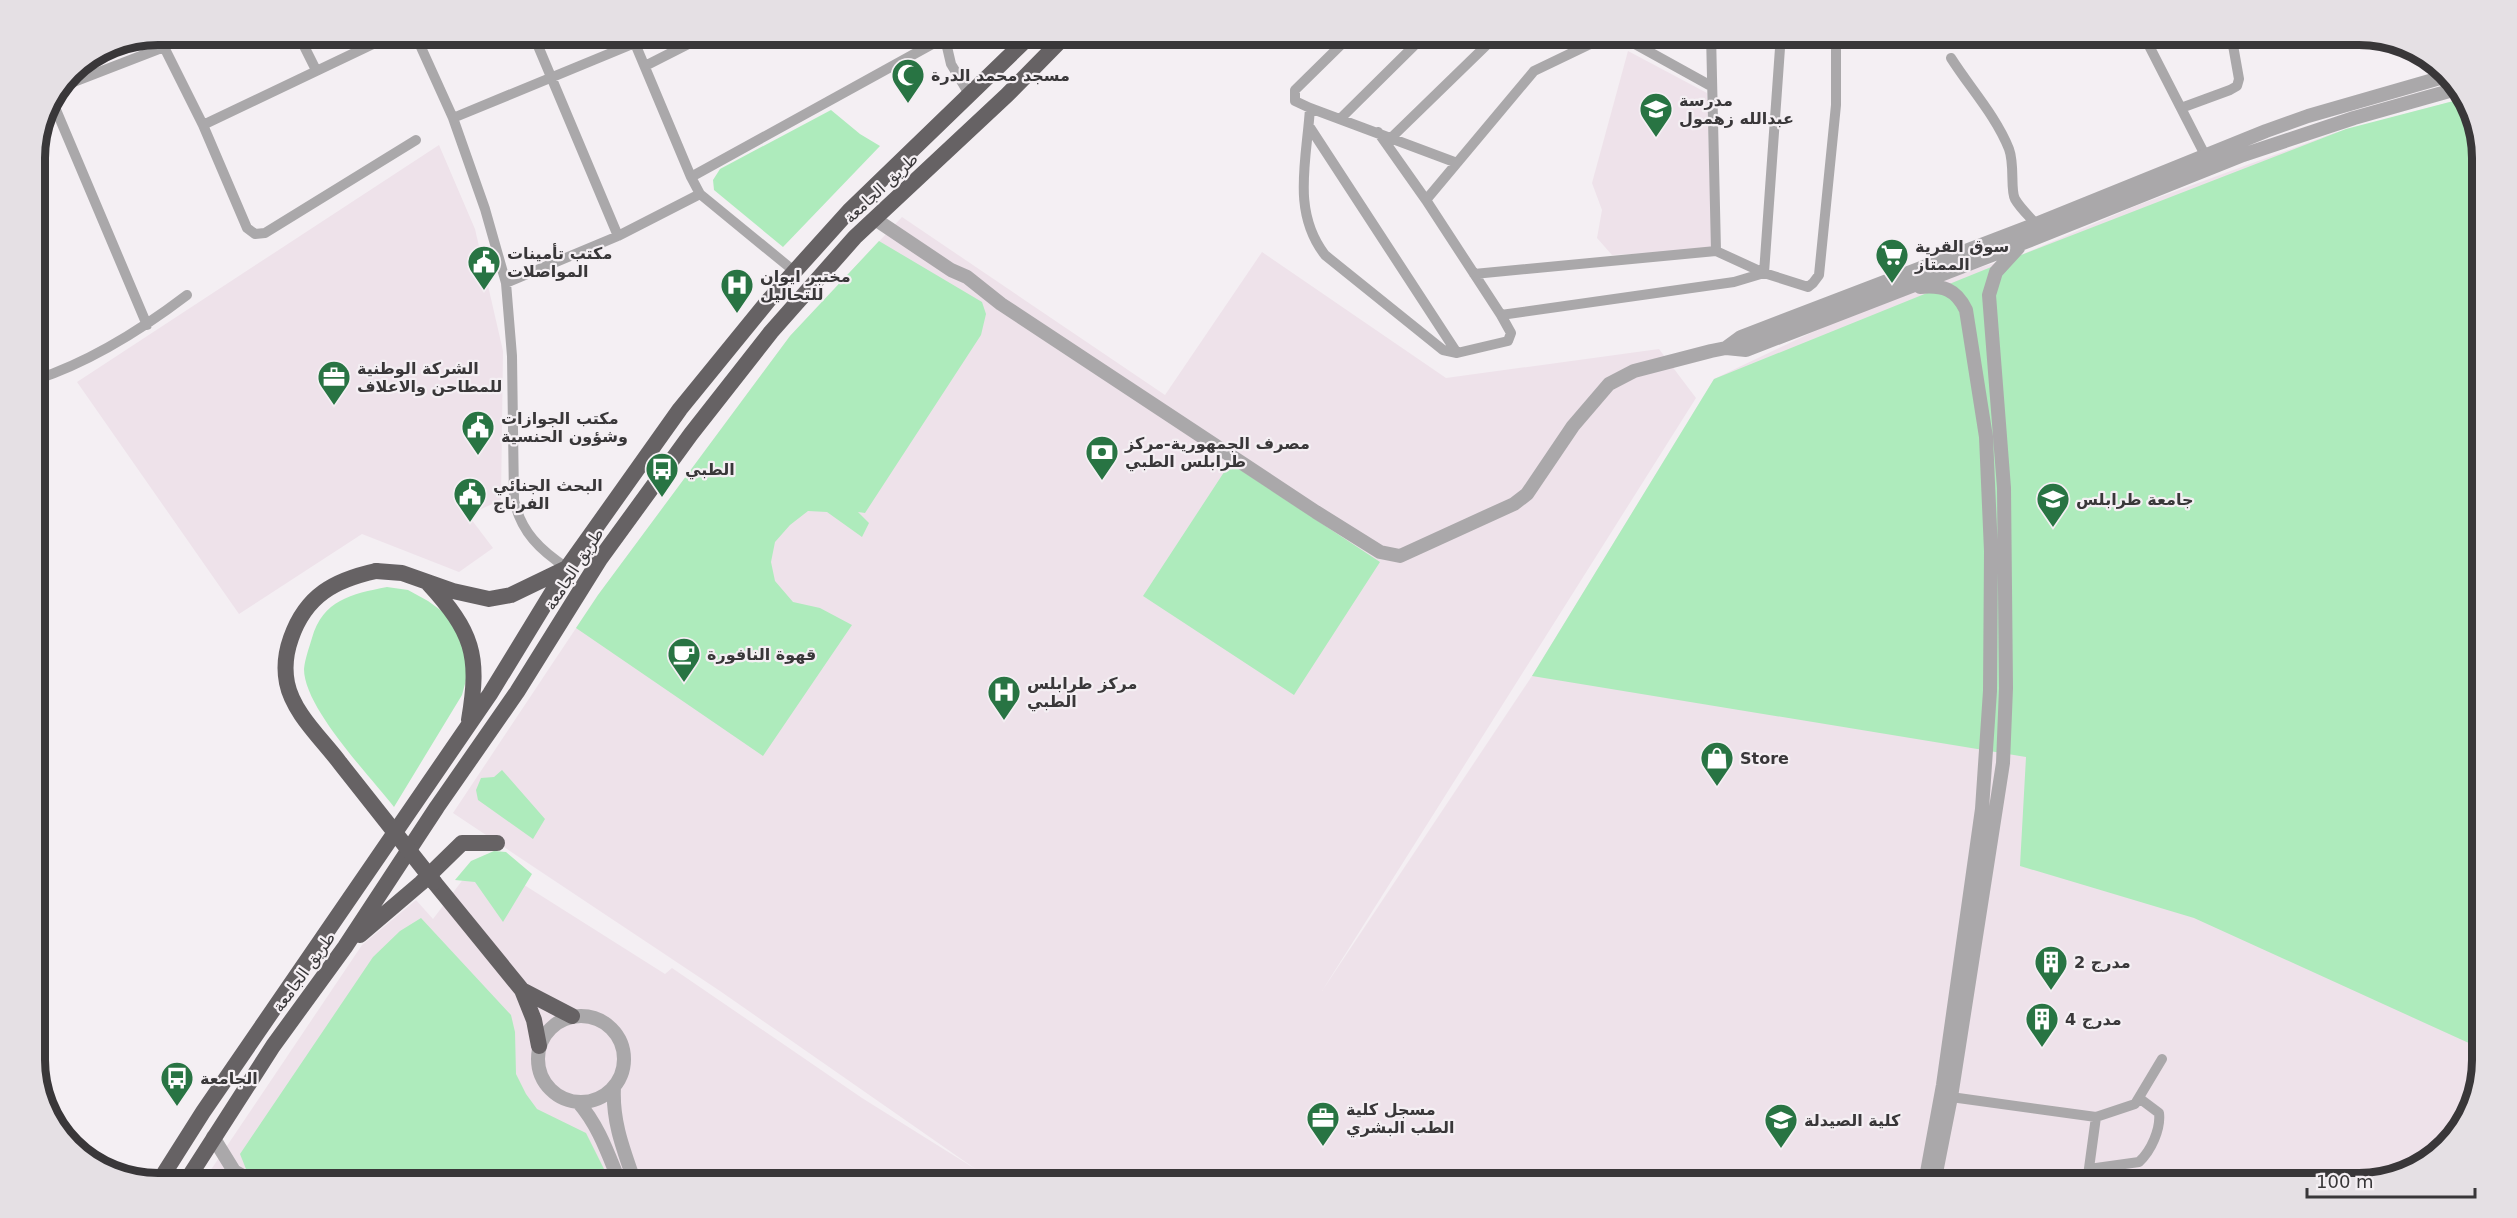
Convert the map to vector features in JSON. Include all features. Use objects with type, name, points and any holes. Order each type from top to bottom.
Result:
[{"type":"highway","name":"طريق الجامعة","points":[[165,1173],[203,1112],[469,724],[567,568],[680,409],[794,271],[849,211],[1020,45]]},
{"type":"highway","name":"طريق الجامعة","points":[[192,1173],[273,1046],[345,947],[437,807],[517,692],[600,559],[691,435],[771,332],[855,237],[1007,95],[1056,45]]},
{"type":"highway","points":[[539,1046],[531,1012],[522,990],[303,716],[287,683],[285,664],[296,622],[312,599],[337,583],[376,571],[402,573],[461,593],[489,598],[511,595],[567,568]]},
{"type":"highway","points":[[426,581],[457,617],[471,644],[475,671],[469,724]]},
{"type":"highway","points":[[345,947],[421,883],[462,843],[497,843]]},
{"type":"highway","points":[[522,990],[572,1016]]},
{"type":"street","points":[[304,45],[316,70]]},
{"type":"street","points":[[203,124],[370,45]]},
{"type":"street","points":[[421,45],[453,117],[485,209],[506,283],[513,356],[516,508],[526,534],[567,568]]},
{"type":"street","points":[[538,45],[618,236]]},
{"type":"street","points":[[453,117],[551,77],[620,45]]},
{"type":"street","points":[[636,45],[700,195],[794,271]]},
{"type":"street","points":[[645,66],[686,45]]},
{"type":"street","points":[[691,177],[928,45]]},
{"type":"street","points":[[946,45],[951,64],[969,94]]},
{"type":"street","points":[[1341,45],[1295,90],[1295,101],[1457,163]]},
{"type":"street","points":[[1341,118],[1415,45]]},
{"type":"street","points":[[1392,137],[1487,45]]},
{"type":"street","points":[[1426,200],[1534,71],[1585,45]]},
{"type":"street","points":[[1637,45],[1712,86]]},
{"type":"street","points":[[1711,45],[1716,251]]},
{"type":"street","points":[[1764,273],[1780,45]]},
{"type":"street","points":[[1474,274],[1716,251],[1764,273],[1808,287],[1819,275],[1836,105],[1836,45]]},
{"type":"street","points":[[2149,45],[2205,155]]},
{"type":"street","points":[[2181,108],[2237,86],[2239,79],[2233,45]]},
{"type":"street","points":[[75,81],[164,47],[203,124],[247,228],[255,234],[265,233],[416,140]]},
{"type":"street","points":[[1951,58],[1996,124],[2009,148],[2014,166],[2013,193],[2015,199],[2036,224]]},
{"type":"street","points":[[875,219],[951,270],[977,291],[990,297],[1316,512],[1380,552],[1394,557],[1407,554],[1514,504],[1527,494],[1574,426],[1609,384],[1634,371],[1726,348],[1746,350],[2243,155],[2354,118],[2444,83]]},
{"type":"street","points":[[1726,348],[1742,337],[2308,116],[2444,83]]},
{"type":"street","points":[[1310,108],[1302,201],[1314,241],[1325,255],[1443,350],[1457,353],[1508,341],[1511,333],[1501,315],[1426,200],[1378,132]]},
{"type":"street","points":[[54,114],[147,325]]},
{"type":"street","points":[[1309,126],[1457,353]]},
{"type":"street","points":[[506,283],[618,236],[700,195]]},
{"type":"street","points":[[1936,1173],[1951,1097],[2003,763],[2006,688],[2004,489],[1989,307],[1991,284],[1996,272],[2023,243]]},
{"type":"street","points":[[1501,315],[1734,282],[1764,273]]},
{"type":"street","points":[[1902,290],[1944,287],[1961,298],[1966,310],[1986,437],[1991,551],[1990,673],[1986,762],[1958,988],[1927,1173]]},
{"type":"street","points":[[45,377],[64,370],[147,325],[187,295]]},
{"type":"street","points":[[1973,348],[1993,345]]},
{"type":"street","points":[[1979,382],[1995,380]]},
{"type":"street","points":[[1986,762],[2003,763]]},
{"type":"street","points":[[572,1016],[595,1018],[615,1032],[624,1054],[620,1077],[614,1087],[597,1099],[578,1102],[567,1100],[548,1088],[538,1068],[539,1046],[552,1027],[572,1016]]},
{"type":"street","points":[[1951,1097],[2096,1117],[2135,1104],[2162,1059]]},
{"type":"street","points":[[614,1087],[615,1122],[631,1173]]},
{"type":"street","points":[[2089,1169],[2139,1162],[2145,1157],[2160,1122],[2159,1113],[2139,1098]]},
{"type":"street","points":[[578,1102],[590,1116],[603,1140],[616,1173]]},
{"type":"street","points":[[2088,1173],[2096,1117]]},
{"type":"street","points":[[213,1137],[237,1173]]},
{"type":"shaded area","name":"مدرسة عبدالله زهمول","points":[[1628,51],[1707,93],[1712,250],[1612,255],[1597,238],[1602,210],[1592,183]]},
{"type":"shaded area","points":[[2456,100],[2466,122],[2472,150],[2472,1060],[2468,1089],[2453,1123],[2434,1145],[2409,1161],[2388,1169],[2359,1173],[209,1173],[362,945],[416,900],[433,919],[480,857],[665,974],[672,968],[862,1098],[977,1170],[720,991],[453,813],[598,595],[790,336],[902,217],[1165,395],[1262,252],[1446,378],[1659,349],[1696,398],[1322,991],[1532,676],[1714,379],[1901,290],[2016,257],[2138,205],[2334,133]]},
{"type":"shaded area","points":[[439,145],[475,229],[503,351],[501,500],[468,515],[493,548],[459,572],[362,534],[239,614],[77,382]]},
{"type":"green space","points":[[2456,100],[2466,122],[2472,150],[2472,1044],[2194,918],[2020,866],[2026,757],[1532,676],[1714,379],[2016,257],[2346,129]]},
{"type":"green space","points":[[831,110],[860,134],[880,146],[783,247],[714,190],[713,180],[720,169]]},
{"type":"green space","points":[[879,241],[982,302],[986,314],[981,335],[865,513],[858,512],[869,523],[862,537],[827,512],[808,511],[790,525],[775,542],[771,562],[775,581],[793,602],[820,608],[852,625],[763,756],[576,628],[790,336]]},
{"type":"green space","points":[[1230,463],[1380,562],[1294,695],[1143,596]]},
{"type":"green space","points":[[387,587],[408,590],[450,617],[465,641],[469,669],[462,695],[394,807],[326,722],[307,685],[304,669],[317,625],[331,607],[350,596]]},
{"type":"green space","points":[[502,770],[545,819],[533,839],[478,800],[476,790],[481,778],[494,777]]},
{"type":"green space","points":[[494,851],[506,852],[532,874],[503,922],[475,882],[455,880],[471,861]]},
{"type":"green space","points":[[421,918],[511,1015],[515,1032],[516,1074],[526,1094],[537,1109],[586,1133],[606,1173],[259,1173],[246,1169],[240,1154],[373,957],[400,931]]},
{"type":"place","name":"مسجد محمد الدرة","points":[[908,104]]},
{"type":"place","name":"مدرسة عبدالله زهمول","points":[[1656,138]]},
{"type":"place","name":"سوق القرية الممتاز","points":[[1892,284]]},
{"type":"place","name":"مكتب تأمينات المواصلات","points":[[484,291]]},
{"type":"place","name":"مختبر ايوان للتحاليل","points":[[737,314]]},
{"type":"place","name":"الشركة الوطنية للمطاحن والاعلاف","points":[[334,406]]},
{"type":"place","name":"مكتب الجوازات وشؤون الحنسية","points":[[478,456]]},
{"type":"place","name":"مصرف الجمهورية-مركز طرابلس الطبي","points":[[1102,481]]},
{"type":"place","name":"الطبي","points":[[662,498]]},
{"type":"place","name":"البحث الجنائي الفرناج","points":[[470,523]]},
{"type":"place","name":"جامعة طرابلس","points":[[2053,528]]},
{"type":"place","name":"قهوة النافورة","points":[[684,683]]},
{"type":"place","name":"مركز طرابلس الطبي","points":[[1004,721]]},
{"type":"place","name":"Store","points":[[1717,787]]},
{"type":"place","name":"مدرج 2","points":[[2051,991]]},
{"type":"place","name":"مدرج 4","points":[[2042,1048]]},
{"type":"place","name":"الجامعة","points":[[177,1107]]},
{"type":"place","name":"مسجل كلية الطب البشري","points":[[1323,1147]]},
{"type":"place","name":"كلية الصيدلة","points":[[1781,1149]]}]
